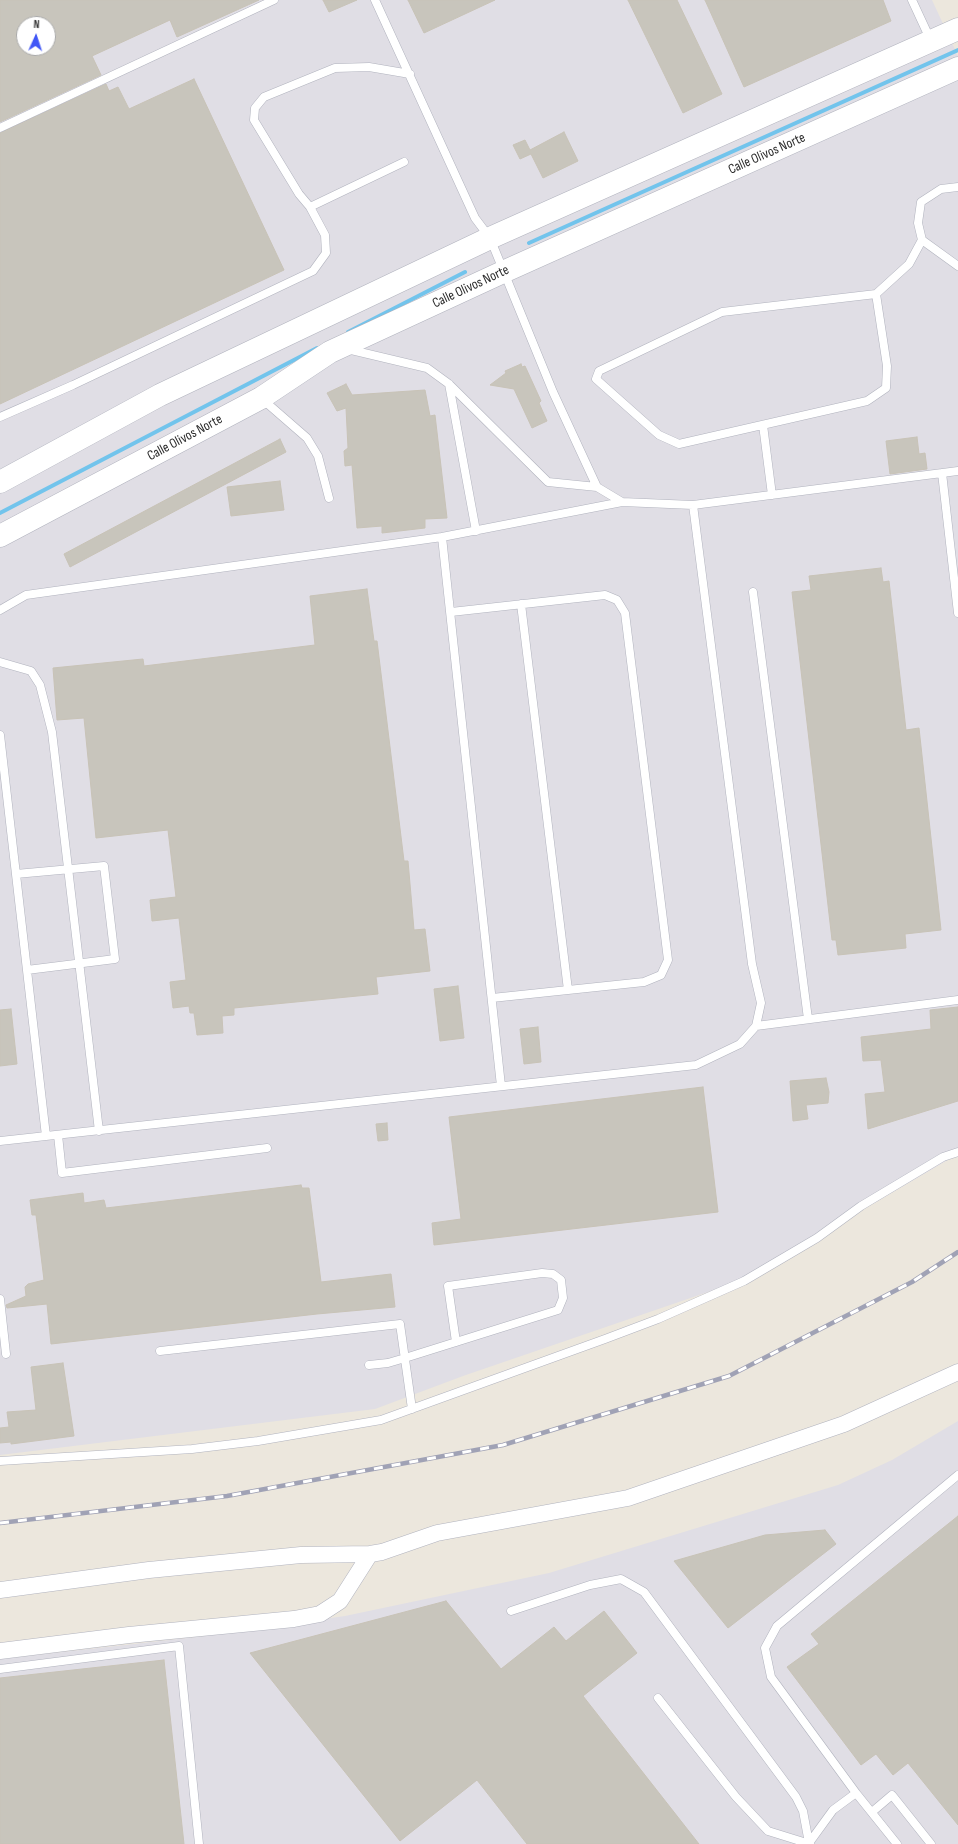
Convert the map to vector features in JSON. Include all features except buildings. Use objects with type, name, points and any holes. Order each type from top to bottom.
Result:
[{"type":"main road","points":[[0,482],[160,395],[490,238],[958,29]]},
{"type":"main road","name":"Calle Olivos Norte","points":[[0,536],[261,398],[312,362],[340,348],[503,272],[958,68]]},
{"type":"street","points":[[0,1590],[149,1570],[301,1555],[370,1554],[382,1552],[437,1534],[628,1498],[844,1424],[958,1372]]},
{"type":"street","points":[[0,1651],[129,1635],[294,1620],[320,1614],[340,1601],[370,1554]]},
{"type":"lane","points":[[0,128],[274,0]]},
{"type":"lane","points":[[375,0],[475,218],[490,238],[553,392],[597,487]]},
{"type":"lane","points":[[912,0],[931,42]]},
{"type":"lane","points":[[0,417],[80,382],[313,271],[326,253],[325,235],[310,207],[299,194],[254,120],[255,108],[264,97],[335,68],[368,67],[410,74]]},
{"type":"lane","points":[[310,207],[404,162]]},
{"type":"lane","points":[[958,187],[941,189],[921,202],[918,223],[922,240],[958,266]]},
{"type":"lane","points":[[876,294],[887,366],[886,388],[866,401],[679,444],[659,435],[596,379],[599,371],[722,312],[876,294],[909,264],[922,240]]},
{"type":"lane","points":[[340,348],[427,368],[449,384],[548,482],[597,487],[622,502]]},
{"type":"lane","points":[[449,384],[476,530]]},
{"type":"lane","points":[[261,398],[307,438],[318,456],[329,498]]},
{"type":"lane","points":[[763,425],[772,495]]},
{"type":"lane","points":[[0,610],[26,595],[442,537],[622,502],[693,505],[958,471]]},
{"type":"lane","points":[[942,473],[958,613]]},
{"type":"lane","points":[[0,1141],[696,1065],[740,1044],[756,1026],[761,1003],[751,956],[693,505]]},
{"type":"lane","points":[[442,537],[501,1086]]},
{"type":"lane","points":[[753,592],[808,1019]]},
{"type":"lane","points":[[451,612],[605,595],[616,600],[625,613],[668,960],[661,975],[644,982],[492,998]]},
{"type":"lane","points":[[522,604],[568,990]]},
{"type":"lane","points":[[0,662],[31,671],[40,685],[52,732],[99,1130]]},
{"type":"lane","points":[[0,735],[46,1136]]},
{"type":"lane","points":[[16,874],[104,866],[113,935],[115,959],[27,970]]},
{"type":"lane","points":[[756,1026],[958,1000]]},
{"type":"lane","points":[[58,1135],[62,1173],[267,1148]]},
{"type":"lane","points":[[0,1461],[200,1448],[258,1441],[381,1420],[645,1324],[744,1281],[817,1238],[861,1206],[943,1157],[958,1152]]},
{"type":"lane","points":[[369,1365],[405,1358],[456,1342],[558,1310],[563,1298],[561,1280],[553,1274],[542,1273],[448,1286],[456,1342]]},
{"type":"lane","points":[[0,1299],[6,1354]]},
{"type":"lane","points":[[160,1351],[400,1324],[412,1410]]},
{"type":"lane","points":[[897,1844],[856,1793],[772,1677],[765,1648],[777,1626],[958,1475]]},
{"type":"lane","points":[[511,1612],[590,1585],[621,1579],[644,1592],[796,1797],[803,1811],[809,1843]]},
{"type":"lane","points":[[0,1668],[179,1646],[199,1844]]},
{"type":"lane","points":[[658,1698],[736,1797],[768,1830],[809,1843]]},
{"type":"lane","points":[[809,1843],[833,1810],[856,1793]]},
{"type":"lane","points":[[872,1812],[892,1795],[930,1844]]},
{"type":"shaded area","points":[[0,0],[932,0],[958,56],[958,1154],[743,1280],[463,1376],[375,1409],[0,1455]]},
{"type":"shaded area","points":[[958,1421],[958,1844],[0,1844],[0,1659],[205,1636],[345,1616],[549,1573],[838,1485],[892,1460]]},
{"type":"waterway","points":[[529,243],[958,50]]},
{"type":"waterway","points":[[348,332],[465,272]]},
{"type":"waterway","points":[[0,513],[317,348]]},
{"type":"railway","points":[[0,1523],[227,1496],[503,1445],[729,1376],[912,1282],[958,1252]]}]
